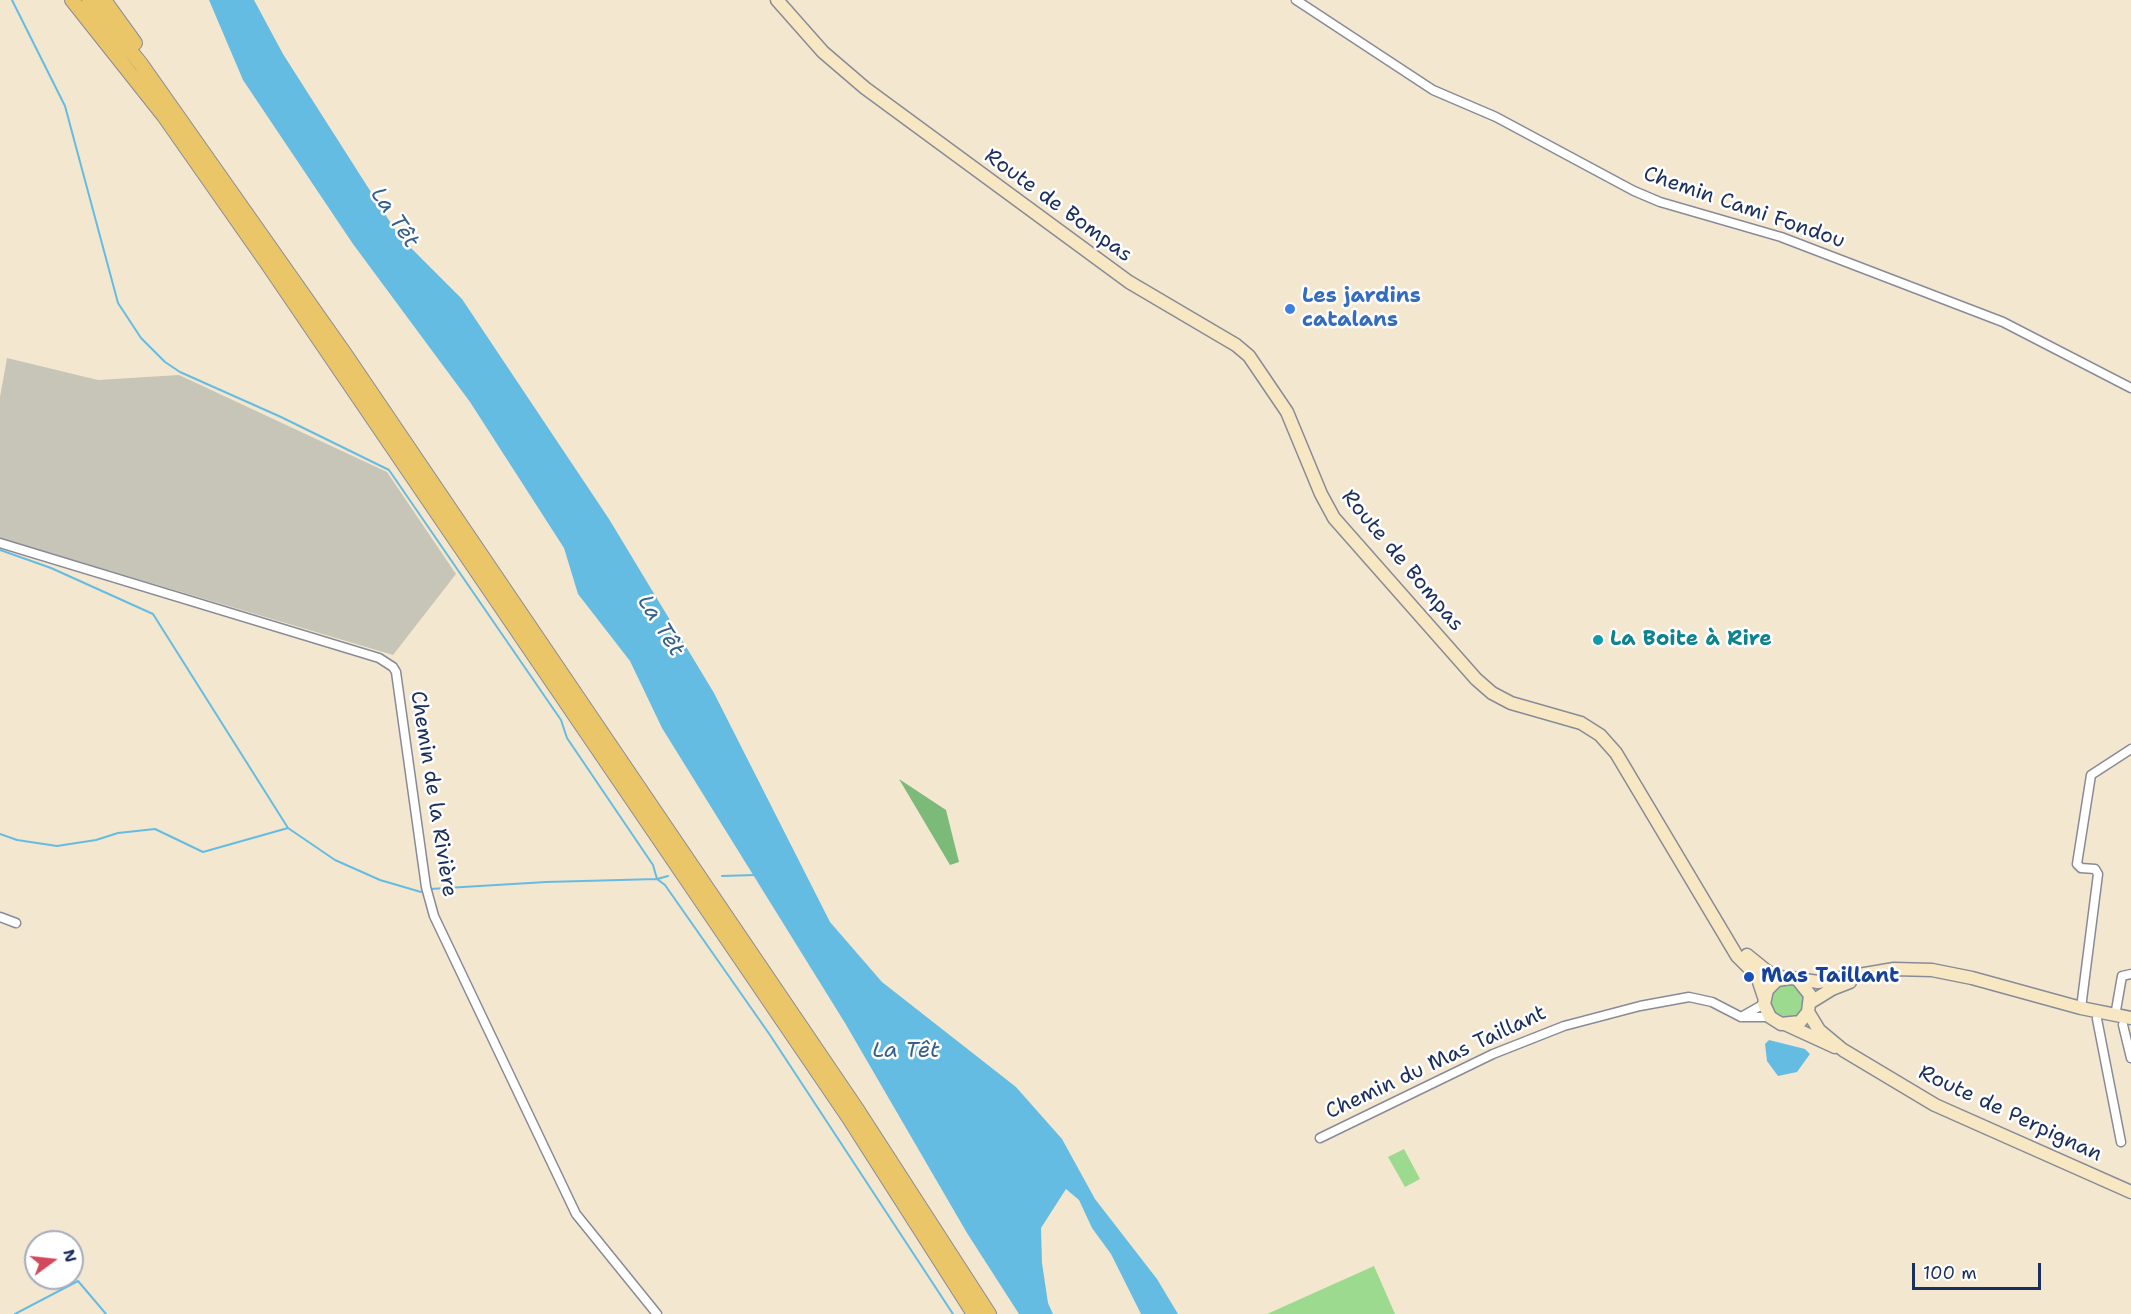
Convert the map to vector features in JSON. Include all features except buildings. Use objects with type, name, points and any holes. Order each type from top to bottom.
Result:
[{"type":"highway","points":[[72,0],[164,116],[261,255],[849,1118],[974,1314]]},
{"type":"highway","points":[[88,0],[141,64],[206,153],[345,354],[858,1111],[988,1314]]},
{"type":"highway","points":[[104,0],[138,47],[206,153]]},
{"type":"main road","name":"Route de Bompas","points":[[777,0],[823,52],[865,88],[1129,282],[1236,345],[1249,356],[1287,412],[1321,494],[1334,518],[1476,679],[1492,693],[1511,703],[1581,723],[1600,735],[1616,753],[1715,920]]},
{"type":"main road","points":[[1715,920],[1752,961],[1767,972],[1784,978],[1818,982],[1894,969],[1932,970],[1972,978],[2125,1022]]},
{"type":"main road","points":[[1715,920],[1737,956],[1757,976],[1770,1017],[1787,1025],[1800,1022],[1810,1007],[1843,984],[1864,979],[1916,977],[1965,984],[2097,1020],[2125,1022]]},
{"type":"main road","points":[[1764,1000],[1771,984],[1784,978]]},
{"type":"main road","points":[[1798,980],[1808,989],[1810,1007]]},
{"type":"main road","name":"Route de Perpignan","points":[[1810,1007],[1819,1030],[1843,1050]]},
{"type":"main road","name":"Route de Perpignan","points":[[1787,1025],[1843,1050],[1935,1106],[2131,1192]]},
{"type":"street","name":"Chemin Cami Fondou","points":[[1296,0],[1434,90],[1496,117],[1634,191],[1660,202],[1781,237],[2003,322],[2131,388]]},
{"type":"street","name":"Chemin de la Rivière","points":[[0,543],[379,657],[393,667],[396,672],[426,887],[434,916],[576,1214],[657,1314]]},
{"type":"street","points":[[2081,1008],[2098,874],[2095,869],[2081,868],[2077,864],[2091,775],[2131,750]]},
{"type":"street","points":[[0,916],[16,922]]},
{"type":"street","points":[[2131,974],[2122,976],[2125,1022],[2131,1058]]},
{"type":"street","name":"Chemin du Mas Taillant","points":[[1320,1138],[1493,1054],[1564,1026],[1640,1006],[1689,997],[1712,1002],[1741,1017]]},
{"type":"street","points":[[1741,1017],[1764,1000]]},
{"type":"street","points":[[1741,1017],[1770,1017]]},
{"type":"street","points":[[2097,1020],[2121,1142]]},
{"type":"shaded area","points":[[7,358],[98,380],[179,375],[387,472],[456,574],[393,655],[0,538],[0,397]]},
{"type":"green space","points":[[899,779],[946,810],[959,862],[950,865]]},
{"type":"green space","points":[[1787,984],[1799,989],[1804,1001],[1799,1013],[1787,1018],[1775,1013],[1770,1001],[1775,989]]},
{"type":"green space","points":[[1404,1149],[1420,1179],[1405,1187],[1388,1157]]},
{"type":"green space","points":[[1374,1266],[1395,1314],[1267,1314]]},
{"type":"water","name":"La Têt","points":[[209,0],[254,0],[283,54],[399,236],[462,299],[609,519],[714,693],[830,922],[882,982],[1016,1087],[1062,1139],[1095,1199],[1157,1279],[1178,1314],[1141,1314],[1111,1254],[1092,1228],[1079,1200],[1066,1189],[1041,1228],[1042,1263],[1048,1303],[1053,1314],[1019,1314],[967,1233],[845,1023],[662,728],[630,661],[578,594],[564,548],[470,402],[353,244],[243,80]]},
{"type":"water","points":[[1769,1040],[1805,1049],[1810,1054],[1797,1072],[1778,1076],[1767,1061],[1765,1044]]},
{"type":"waterway","points":[[12,0],[65,106],[118,303],[141,338],[165,362],[180,372],[281,417],[389,470],[561,720],[567,738],[653,865],[657,879],[665,885],[770,1035],[953,1314]]},
{"type":"waterway","points":[[0,550],[51,568],[153,614],[288,828],[335,860],[380,880],[421,892]]},
{"type":"waterway","points":[[0,834],[17,840],[57,846],[96,840],[118,833],[155,829],[203,852],[288,828]]},
{"type":"waterway","points":[[722,876],[755,875]]},
{"type":"waterway","points":[[430,889],[546,882],[657,879],[668,876]]},
{"type":"waterway","points":[[15,1314],[78,1281],[106,1314]]},
{"type":"place","name":"Les jardins catalans","points":[[1290,309]]},
{"type":"place","name":"La Boite à Rire","points":[[1598,640]]},
{"type":"place","name":"Mas Taillant","points":[[1749,977]]}]
